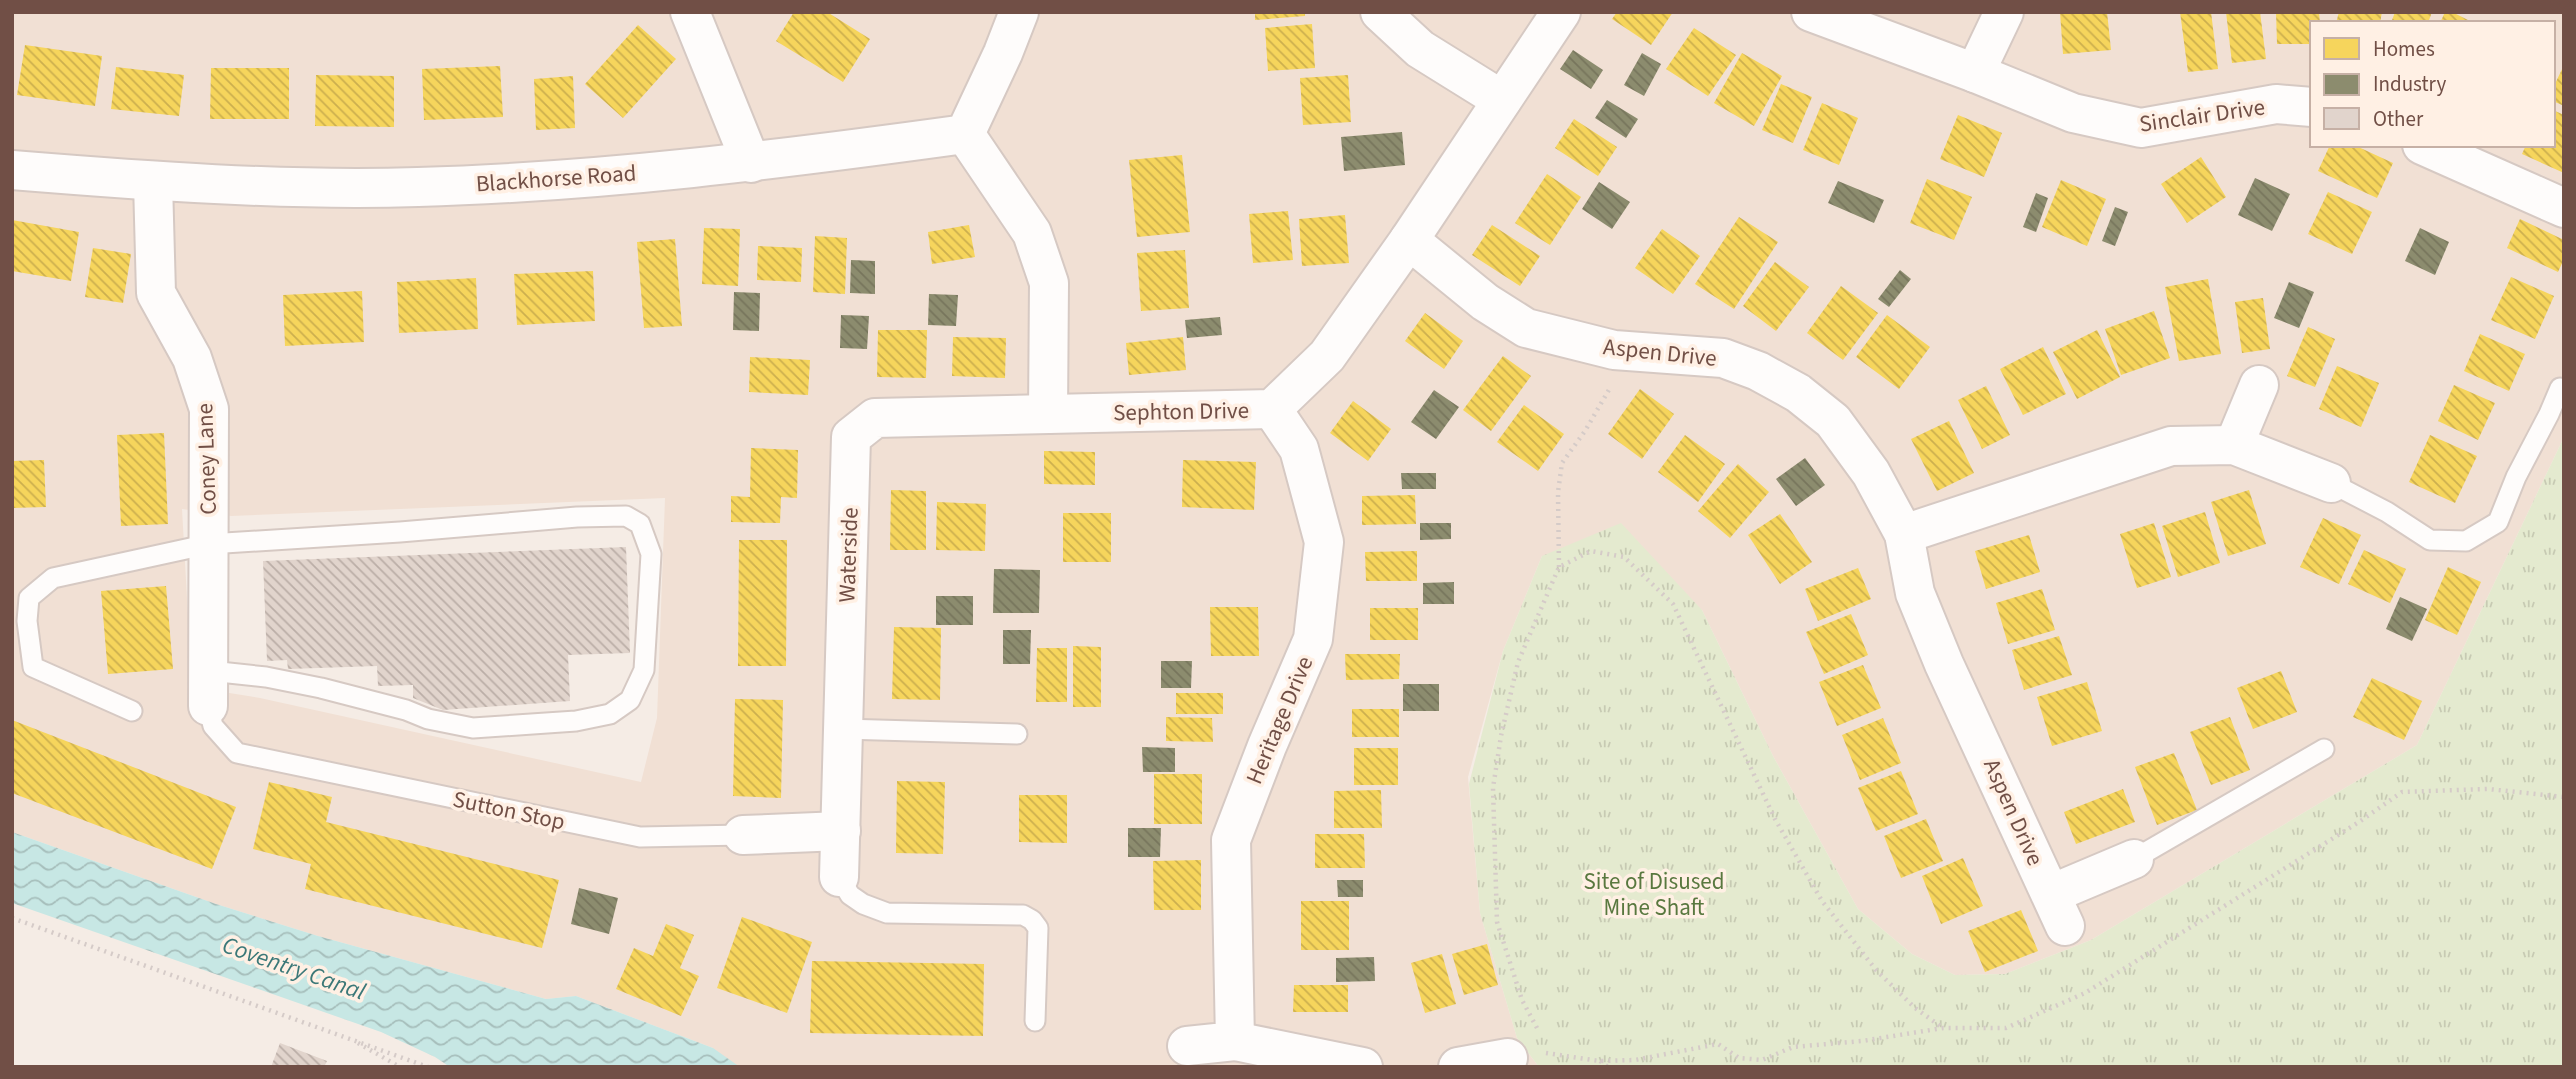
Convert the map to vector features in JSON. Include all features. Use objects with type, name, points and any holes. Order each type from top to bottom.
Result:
[{"type":"street","points":[[690,12],[751,163]]},
{"type":"street","points":[[1019,12],[965,134],[1032,233],[1049,283],[1048,414]]},
{"type":"street","points":[[1380,12],[1420,49],[1503,100]]},
{"type":"street","name":"Sephton Drive","points":[[1048,414],[1272,409],[1327,356],[1409,240],[1561,12]]},
{"type":"street","name":"Sinclair Drive","points":[[1811,12],[2073,113],[2141,128],[2276,104],[2310,107]]},
{"type":"street","points":[[1975,73],[2004,12]]},
{"type":"street","name":"Blackhorse Road","points":[[12,170],[153,182],[310,188],[420,187],[751,163],[965,134]]},
{"type":"street","points":[[2427,147],[2564,208]]},
{"type":"street","name":"Coney Lane","points":[[153,182],[156,293],[192,358],[209,409],[209,689]]},
{"type":"street","name":"Aspen Drive","points":[[1409,240],[1485,302],[1526,328],[1614,350],[1723,358],[1758,371],[1798,393],[1833,421],[1871,473],[1904,534],[1915,593],[1944,664],[2058,910],[2134,859]]},
{"type":"street","points":[[2234,445],[2259,385]]},
{"type":"street","name":"Heritage Drive","points":[[1235,1041],[1231,840],[1267,746],[1313,639],[1324,542],[1299,449],[1272,409]]},
{"type":"street","name":"Waterside","points":[[839,877],[851,437],[875,418],[1048,414]]},
{"type":"street","points":[[1904,534],[2171,446],[2234,445],[2330,483]]},
{"type":"street","name":"Sutton Stop","points":[[743,835],[841,831]]},
{"type":"street","points":[[1187,1045],[1235,1041],[1363,1067]]},
{"type":"street","points":[[1458,1067],[1508,1058]]},
{"type":"lane","points":[[2330,483],[2387,512],[2430,541],[2466,541],[2498,522],[2515,477],[2560,388]]},
{"type":"lane","points":[[132,711],[33,667],[27,621],[29,598],[53,578],[209,544],[577,517],[626,516],[640,524],[651,554],[644,670],[630,700],[610,713],[576,721],[473,728],[428,719],[406,710],[321,688],[266,677],[209,689]]},
{"type":"lane","name":"Sutton Stop","points":[[209,689],[213,726],[237,753],[640,837],[743,835]]},
{"type":"lane","points":[[843,729],[1017,734]]},
{"type":"lane","points":[[2134,859],[2324,749]]},
{"type":"lane","points":[[839,877],[850,895],[863,904],[887,913],[1023,915],[1032,920],[1038,928],[1035,1021]]},
{"type":"path","points":[[1539,1032],[1522,1000],[1497,922],[1493,788],[1501,736],[1518,662],[1559,568],[1558,492],[1562,463],[1585,431],[1611,386],[1616,366],[1614,350]]},
{"type":"path","points":[[1559,568],[1591,551],[1624,557],[1673,604],[1775,819],[1822,901],[1876,970],[1915,1008],[1943,1028]]},
{"type":"path","points":[[12,918],[428,1067]]},
{"type":"path","points":[[345,1036],[400,1067]]},
{"type":"path","points":[[1544,1042],[1550,1053]]},
{"type":"path","points":[[1508,1058],[1550,1053],[1599,1061],[1608,1067]]},
{"type":"shaded area","points":[[12,12],[2564,12],[2564,437],[2417,745],[2091,940],[2005,974],[1955,975],[1912,954],[1858,909],[1773,756],[1702,610],[1542,556],[1503,651],[1468,777],[1480,913],[1517,1038],[1539,1067],[717,1067],[713,1048],[576,996],[546,999],[318,936],[216,904],[12,832]],"holes":[[[665,498],[657,718],[641,782],[260,698],[192,687],[182,509],[231,516]]]},
{"type":"green space","name":"Site of Disused Mine Shaft","points":[[2564,437],[2564,1067],[1539,1067],[1517,1038],[1480,913],[1469,784],[1503,651],[1542,556],[1621,523],[1702,610],[1773,756],[1858,909],[1912,954],[1955,975],[2005,974],[2091,940],[2417,745]]},
{"type":"water","name":"Coventry Canal","points":[[12,832],[216,904],[318,936],[546,999],[576,996],[713,1048],[740,1067],[450,1067],[435,1057],[381,1032],[12,903]]},
{"type":"building: Homes","points":[[794,12],[827,12],[870,39],[843,82],[776,41]]},
{"type":"building: Homes","points":[[1255,12],[1305,12],[1305,16],[1255,20]]},
{"type":"building: Homes","points":[[1617,12],[1673,12],[1651,45],[1612,19]]},
{"type":"building: Homes","points":[[2060,12],[2107,12],[2111,50],[2063,54]]},
{"type":"building: Homes","points":[[2180,12],[2211,12],[2218,69],[2188,72]]},
{"type":"building: Homes","points":[[2226,12],[2260,12],[2266,59],[2232,63]]},
{"type":"building: Homes","points":[[2276,12],[2319,12],[2320,21],[2310,21],[2310,44],[2277,44]]},
{"type":"building: Homes","points":[[2339,12],[2382,12],[2380,21],[2337,21]]},
{"type":"building: Homes","points":[[2395,12],[2432,12],[2429,21],[2392,21]]},
{"type":"building: Homes","points":[[2445,12],[2452,12],[2470,21],[2441,21]]},
{"type":"building: Homes","points":[[1312,24],[1315,68],[1268,71],[1265,28]]},
{"type":"building: Homes","points":[[638,25],[676,59],[623,118],[585,84]]},
{"type":"building: Homes","points":[[1694,28],[1736,55],[1708,96],[1666,69]]},
{"type":"building: Homes","points":[[25,45],[102,56],[95,106],[17,95]]},
{"type":"building: Homes","points":[[1742,53],[1782,76],[1754,126],[1714,103]]},
{"type":"building: Homes","points":[[2564,65],[2564,106],[2555,102],[2555,84]]},
{"type":"building: Homes","points":[[500,66],[503,117],[424,120],[422,69]]},
{"type":"building: Homes","points":[[116,67],[184,75],[179,116],[111,109]]},
{"type":"building: Homes","points":[[211,68],[289,68],[289,119],[210,119]]},
{"type":"building: Homes","points":[[316,75],[394,76],[394,127],[315,126]]},
{"type":"building: Homes","points":[[1348,75],[1351,122],[1303,125],[1300,78]]},
{"type":"building: Homes","points":[[573,76],[575,128],[536,130],[534,79]]},
{"type":"building: Homes","points":[[1781,84],[1812,97],[1793,143],[1762,130]]},
{"type":"building: Homes","points":[[1822,103],[1858,118],[1839,165],[1803,150]]},
{"type":"building: Homes","points":[[2555,111],[2564,115],[2564,173],[2522,154],[2525,147],[2555,147]]},
{"type":"building: Homes","points":[[1958,115],[2002,133],[1984,177],[1940,159]]},
{"type":"building: Homes","points":[[1574,119],[1617,147],[1598,176],[1555,148]]},
{"type":"building: Homes","points":[[2329,147],[2358,147],[2393,163],[2377,198],[2318,171]]},
{"type":"building: Homes","points":[[1182,155],[1190,232],[1137,237],[1129,160]]},
{"type":"building: Homes","points":[[2201,157],[2226,197],[2187,223],[2161,184]]},
{"type":"building: Homes","points":[[1547,174],[1581,197],[1550,245],[1515,223]]},
{"type":"building: Homes","points":[[1927,179],[1972,197],[1954,240],[1910,223]]},
{"type":"building: Homes","points":[[2061,180],[2106,199],[2087,246],[2042,227]]},
{"type":"building: Homes","points":[[2328,192],[2372,212],[2352,254],[2308,234]]},
{"type":"building: Homes","points":[[1288,211],[1293,260],[1253,263],[1249,214]]},
{"type":"building: Homes","points":[[1345,215],[1349,263],[1302,266],[1299,219]]},
{"type":"building: Homes","points":[[1739,217],[1778,242],[1734,309],[1695,284]]},
{"type":"building: Homes","points":[[2520,219],[2564,240],[2564,259],[2558,272],[2507,248]]},
{"type":"building: Homes","points":[[12,220],[79,232],[71,281],[12,271]]},
{"type":"building: Homes","points":[[969,225],[975,257],[932,264],[928,232]]},
{"type":"building: Homes","points":[[1492,225],[1540,256],[1520,286],[1472,255]]},
{"type":"building: Homes","points":[[704,228],[740,229],[738,286],[702,284]]},
{"type":"building: Homes","points":[[1662,229],[1700,256],[1673,294],[1635,268]]},
{"type":"building: Homes","points":[[815,236],[847,238],[845,294],[813,292]]},
{"type":"building: Homes","points":[[675,239],[682,326],[644,328],[637,242]]},
{"type":"building: Homes","points":[[758,246],[802,248],[801,282],[757,280]]},
{"type":"building: Homes","points":[[93,248],[131,254],[123,303],[85,297]]},
{"type":"building: Homes","points":[[1185,250],[1189,308],[1141,311],[1137,253]]},
{"type":"building: Homes","points":[[1775,262],[1809,287],[1776,331],[1743,306]]},
{"type":"building: Homes","points":[[593,271],[595,321],[517,325],[514,274]]},
{"type":"building: Homes","points":[[2511,277],[2554,296],[2535,339],[2491,320]]},
{"type":"building: Homes","points":[[476,278],[478,329],[399,333],[397,282]]},
{"type":"building: Homes","points":[[2208,279],[2221,354],[2179,361],[2165,287]]},
{"type":"building: Homes","points":[[1841,286],[1878,313],[1843,360],[1807,333]]},
{"type":"building: Homes","points":[[362,291],[364,342],[285,346],[283,295]]},
{"type":"building: Homes","points":[[2263,298],[2270,349],[2242,353],[2235,302]]},
{"type":"building: Homes","points":[[2154,311],[2170,358],[2121,375],[2105,329]]},
{"type":"building: Homes","points":[[1425,313],[1463,341],[1444,369],[1405,341]]},
{"type":"building: Homes","points":[[1887,315],[1930,347],[1899,389],[1856,357]]},
{"type":"building: Homes","points":[[2308,327],[2335,339],[2315,387],[2287,376]]},
{"type":"building: Homes","points":[[878,330],[927,330],[926,378],[877,377]]},
{"type":"building: Homes","points":[[2097,330],[2120,377],[2077,399],[2053,352]]},
{"type":"building: Homes","points":[[2480,334],[2525,354],[2509,391],[2464,371]]},
{"type":"building: Homes","points":[[953,337],[1006,338],[1005,378],[952,376]]},
{"type":"building: Homes","points":[[1183,337],[1186,370],[1129,375],[1126,343]]},
{"type":"building: Homes","points":[[2043,347],[2066,394],[2023,415],[2000,369]]},
{"type":"building: Homes","points":[[1503,356],[1531,376],[1491,431],[1463,410]]},
{"type":"building: Homes","points":[[750,357],[810,360],[808,395],[749,392]]},
{"type":"building: Homes","points":[[2337,366],[2379,383],[2361,427],[2319,409]]},
{"type":"building: Homes","points":[[2454,385],[2495,403],[2478,440],[2438,421]]},
{"type":"building: Homes","points":[[1986,386],[2010,435],[1982,449],[1958,400]]},
{"type":"building: Homes","points":[[1640,389],[1674,414],[1642,459],[1608,434]]},
{"type":"building: Homes","points":[[1353,401],[1391,429],[1368,461],[1330,433]]},
{"type":"building: Homes","points":[[1524,405],[1564,434],[1538,471],[1497,442]]},
{"type":"building: Homes","points":[[1949,421],[1974,473],[1937,491],[1911,439]]},
{"type":"building: Homes","points":[[164,433],[168,524],[121,526],[117,435]]},
{"type":"building: Homes","points":[[1685,435],[1725,464],[1698,502],[1658,472]]},
{"type":"building: Homes","points":[[2430,435],[2477,456],[2455,503],[2409,482]]},
{"type":"building: Homes","points":[[751,448],[798,450],[797,498],[781,497],[780,523],[731,522],[731,496],[750,497]]},
{"type":"building: Homes","points":[[1044,451],[1095,452],[1095,485],[1044,484]]},
{"type":"building: Homes","points":[[44,460],[46,507],[12,508],[12,461]]},
{"type":"building: Homes","points":[[1183,460],[1256,462],[1254,510],[1182,507]]},
{"type":"building: Homes","points":[[1738,464],[1769,492],[1730,538],[1698,511]]},
{"type":"building: Homes","points":[[891,490],[926,491],[926,550],[890,550]]},
{"type":"building: Homes","points":[[2249,490],[2266,544],[2228,556],[2211,502]]},
{"type":"building: Homes","points":[[1415,495],[1416,524],[1362,525],[1362,496]]},
{"type":"building: Homes","points":[[937,502],[986,504],[985,551],[936,550]]},
{"type":"building: Homes","points":[[2205,512],[2220,563],[2178,577],[2162,526]]},
{"type":"building: Homes","points":[[1063,513],[1111,513],[1111,562],[1063,562]]},
{"type":"building: Homes","points":[[1780,514],[1812,562],[1780,584],[1748,535]]},
{"type":"building: Homes","points":[[2323,518],[2361,535],[2339,584],[2300,567]]},
{"type":"building: Homes","points":[[2154,523],[2171,577],[2137,588],[2120,534]]},
{"type":"building: Homes","points":[[2029,535],[2040,572],[1986,589],[1975,551]]},
{"type":"building: Homes","points":[[739,540],[787,540],[786,666],[738,666]]},
{"type":"building: Homes","points":[[2364,550],[2406,569],[2390,603],[2348,584]]},
{"type":"building: Homes","points":[[1417,551],[1417,581],[1366,581],[1365,552]]},
{"type":"building: Homes","points":[[2448,567],[2481,582],[2457,635],[2425,620]]},
{"type":"building: Homes","points":[[1858,568],[1871,599],[1818,621],[1805,589]]},
{"type":"building: Homes","points":[[166,586],[173,669],[108,674],[101,591]]},
{"type":"building: Homes","points":[[2042,589],[2055,630],[2008,644],[1996,603]]},
{"type":"building: Homes","points":[[1210,607],[1258,607],[1259,656],[1211,656]]},
{"type":"building: Homes","points":[[1370,608],[1418,608],[1418,640],[1370,640]]},
{"type":"building: Homes","points":[[1851,614],[1868,655],[1824,674],[1806,632]]},
{"type":"building: Homes","points":[[894,627],[941,628],[940,700],[892,699]]},
{"type":"building: Homes","points":[[2059,636],[2072,675],[2024,690],[2012,650]]},
{"type":"building: Homes","points":[[1073,646],[1101,647],[1101,707],[1073,707]]},
{"type":"building: Homes","points":[[1037,648],[1067,648],[1067,702],[1036,702]]},
{"type":"building: Homes","points":[[1345,654],[1400,654],[1399,679],[1346,680]]},
{"type":"building: Homes","points":[[1863,665],[1881,708],[1837,726],[1819,682]]},
{"type":"building: Homes","points":[[2281,671],[2297,712],[2253,729],[2237,688]]},
{"type":"building: Homes","points":[[2372,678],[2422,701],[2404,740],[2353,717]]},
{"type":"building: Homes","points":[[2087,682],[2102,731],[2052,746],[2037,697]]},
{"type":"building: Homes","points":[[1176,693],[1223,693],[1223,714],[1176,714]]},
{"type":"building: Homes","points":[[735,699],[783,700],[781,798],[733,796]]},
{"type":"building: Homes","points":[[1352,709],[1399,709],[1399,737],[1352,737]]},
{"type":"building: Homes","points":[[1166,717],[1212,718],[1213,742],[1166,741]]},
{"type":"building: Homes","points":[[2230,717],[2250,770],[2211,785],[2190,732]]},
{"type":"building: Homes","points":[[1883,718],[1901,763],[1860,780],[1842,735]]},
{"type":"building: Homes","points":[[12,720],[236,807],[212,869],[12,793]]},
{"type":"building: Homes","points":[[1354,748],[1398,748],[1398,785],[1354,785]]},
{"type":"building: Homes","points":[[2174,753],[2197,810],[2157,825],[2135,767]]},
{"type":"building: Homes","points":[[1901,771],[1918,814],[1876,831],[1858,788]]},
{"type":"building: Homes","points":[[1154,774],[1202,774],[1202,824],[1154,824]]},
{"type":"building: Homes","points":[[897,781],[945,782],[943,854],[896,853]]},
{"type":"building: Homes","points":[[269,782],[332,797],[326,822],[559,880],[542,948],[305,889],[311,864],[253,849]]},
{"type":"building: Homes","points":[[2123,789],[2135,822],[2076,844],[2064,812]]},
{"type":"building: Homes","points":[[1381,790],[1382,828],[1334,828],[1334,791]]},
{"type":"building: Homes","points":[[1019,795],[1067,795],[1067,843],[1019,842]]},
{"type":"building: Homes","points":[[1926,819],[1943,861],[1901,878],[1884,836]]},
{"type":"building: Homes","points":[[1315,834],[1364,834],[1365,868],[1315,868]]},
{"type":"building: Homes","points":[[1963,858],[1983,906],[1941,924],[1922,876]]},
{"type":"building: Homes","points":[[1201,860],[1201,910],[1154,910],[1153,861]]},
{"type":"building: Homes","points":[[1301,901],[1349,901],[1349,950],[1301,950]]},
{"type":"building: Homes","points":[[2021,910],[2038,951],[1985,972],[1968,931]]},
{"type":"building: Homes","points":[[742,917],[812,942],[787,1013],[717,988]]},
{"type":"building: Homes","points":[[666,924],[694,935],[680,968],[699,976],[681,1016],[616,989],[634,948],[653,956]]},
{"type":"building: Homes","points":[[1487,944],[1498,985],[1464,995],[1452,954]]},
{"type":"building: Homes","points":[[1442,954],[1456,1004],[1425,1013],[1411,963]]},
{"type":"building: Homes","points":[[812,961],[984,964],[983,1036],[810,1033]]},
{"type":"building: Homes","points":[[1294,985],[1348,985],[1348,1012],[1293,1012]]},
{"type":"building: Industry","points":[[1573,50],[1603,70],[1591,89],[1560,69]]},
{"type":"building: Industry","points":[[1642,53],[1661,64],[1644,96],[1624,85]]},
{"type":"building: Industry","points":[[1607,100],[1638,119],[1626,138],[1595,118]]},
{"type":"building: Industry","points":[[1402,132],[1405,165],[1344,171],[1341,137]]},
{"type":"building: Industry","points":[[2255,178],[2290,194],[2272,231],[2238,215]]},
{"type":"building: Industry","points":[[1838,181],[1884,200],[1874,223],[1828,203]]},
{"type":"building: Industry","points":[[1599,182],[1630,202],[1612,229],[1582,209]]},
{"type":"building: Industry","points":[[2036,193],[2048,198],[2036,232],[2023,227]]},
{"type":"building: Industry","points":[[2115,207],[2128,212],[2115,246],[2102,241]]},
{"type":"building: Industry","points":[[2420,228],[2449,242],[2435,275],[2405,261]]},
{"type":"building: Industry","points":[[851,260],[875,261],[875,294],[850,293]]},
{"type":"building: Industry","points":[[1900,270],[1911,279],[1889,307],[1878,299]]},
{"type":"building: Industry","points":[[2289,282],[2314,292],[2299,328],[2274,318]]},
{"type":"building: Industry","points":[[734,292],[760,293],[759,331],[733,330]]},
{"type":"building: Industry","points":[[929,294],[958,295],[956,326],[928,325]]},
{"type":"building: Industry","points":[[841,315],[869,316],[867,349],[840,348]]},
{"type":"building: Industry","points":[[1220,317],[1222,335],[1187,338],[1185,320]]},
{"type":"building: Industry","points":[[1434,390],[1459,407],[1436,439],[1411,422]]},
{"type":"building: Industry","points":[[1805,458],[1825,485],[1796,506],[1776,479]]},
{"type":"building: Industry","points":[[1401,473],[1436,473],[1436,489],[1402,489]]},
{"type":"building: Industry","points":[[1420,523],[1451,523],[1451,539],[1420,540]]},
{"type":"building: Industry","points":[[994,569],[1040,570],[1039,613],[993,613]]},
{"type":"building: Industry","points":[[1454,582],[1454,604],[1423,604],[1423,583]]},
{"type":"building: Industry","points":[[936,596],[973,596],[973,625],[936,625]]},
{"type":"building: Industry","points":[[2400,597],[2427,609],[2412,641],[2386,629]]},
{"type":"building: Industry","points":[[1003,630],[1031,630],[1030,664],[1003,664]]},
{"type":"building: Industry","points":[[1161,661],[1192,661],[1191,688],[1161,688]]},
{"type":"building: Industry","points":[[1403,684],[1439,684],[1439,711],[1403,711]]},
{"type":"building: Industry","points":[[1142,747],[1175,748],[1175,772],[1143,772]]},
{"type":"building: Industry","points":[[1128,828],[1161,828],[1160,857],[1128,857]]},
{"type":"building: Industry","points":[[1337,880],[1363,880],[1363,897],[1338,897]]},
{"type":"building: Industry","points":[[579,888],[618,898],[609,934],[571,924]]},
{"type":"building: Industry","points":[[1374,957],[1375,981],[1336,982],[1336,958]]},
{"type":"building: Other","points":[[626,547],[630,653],[568,655],[570,701],[443,710],[413,698],[413,685],[378,686],[377,666],[288,669],[287,660],[267,661],[263,561]]},
{"type":"building: Other","points":[[280,1043],[327,1061],[324,1067],[271,1067]]}]
